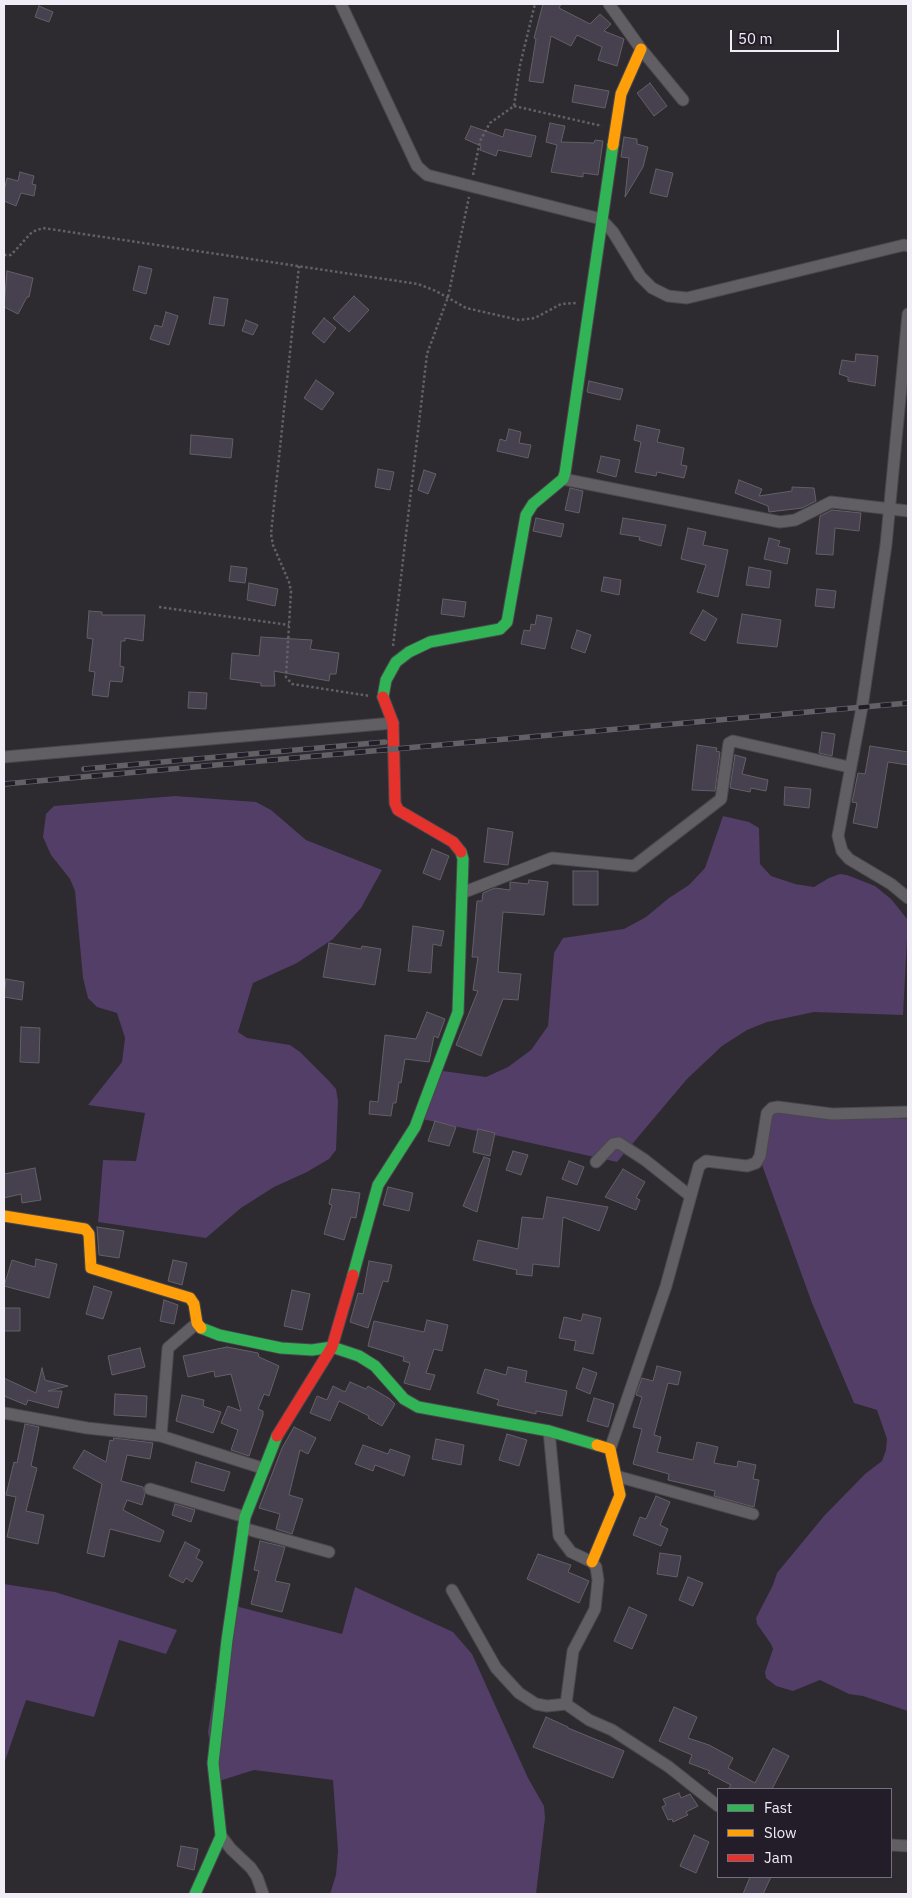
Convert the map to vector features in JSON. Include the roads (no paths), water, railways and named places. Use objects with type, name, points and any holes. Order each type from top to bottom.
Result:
[{"type":"street","points":[[341,4],[417,166],[428,175],[601,219],[613,232],[640,276],[652,288],[668,296],[687,298],[904,244],[908,246]]},
{"type":"street","points":[[609,4],[641,49],[683,100]]},
{"type":"street","points":[[263,1894],[257,1877],[251,1868],[231,1849],[221,1836],[212,1763],[244,1523],[262,1468],[274,1441],[332,1347],[378,1185],[414,1127],[456,1019],[459,1004],[463,859],[460,850],[454,842],[398,810],[395,803],[392,723],[384,698],[390,671],[409,652],[430,642],[500,629],[507,622],[526,515],[537,499],[563,479],[621,94],[641,49]]},
{"type":"street","points":[[908,314],[891,508],[862,707],[849,767],[838,836],[842,851],[849,859],[891,884],[908,898]]},
{"type":"street","points":[[563,479],[780,522],[795,520],[831,502],[908,511]]},
{"type":"street","points":[[4,757],[392,723]]},
{"type":"street","points":[[462,893],[552,858],[634,866],[721,799],[729,743],[733,741],[849,767]]},
{"type":"street","points":[[592,1562],[620,1495],[610,1449],[666,1286],[689,1195],[699,1166],[706,1161],[747,1166],[756,1163],[760,1156],[767,1113],[772,1108],[778,1107],[832,1114],[908,1112]]},
{"type":"street","points":[[596,1162],[613,1144],[619,1143],[646,1160],[689,1195]]},
{"type":"street","points":[[4,1216],[85,1229],[90,1234],[89,1262],[91,1268],[190,1298],[194,1304],[197,1323],[202,1329],[219,1335],[281,1348],[312,1350],[332,1347],[359,1356],[375,1366],[404,1399],[418,1406],[549,1431],[610,1449]]},
{"type":"street","points":[[161,1436],[168,1348],[197,1323]]},
{"type":"street","points":[[4,1413],[87,1428],[161,1436],[262,1468]]},
{"type":"street","points":[[549,1431],[559,1536],[571,1552],[592,1562],[596,1566],[598,1580],[595,1609],[573,1651],[566,1704]]},
{"type":"street","points":[[616,1476],[753,1514]]},
{"type":"street","points":[[150,1489],[329,1552]]},
{"type":"street","points":[[452,1590],[496,1668],[519,1693],[536,1704],[547,1706],[566,1704],[589,1720],[612,1730],[649,1753],[717,1805]]},
{"type":"street","points":[[195,1894],[221,1836]]},
{"type":"street","points":[[892,1845],[908,1846]]},
{"type":"railway","points":[[4,784],[908,703]]},
{"type":"railway","points":[[84,769],[385,742]]}]
